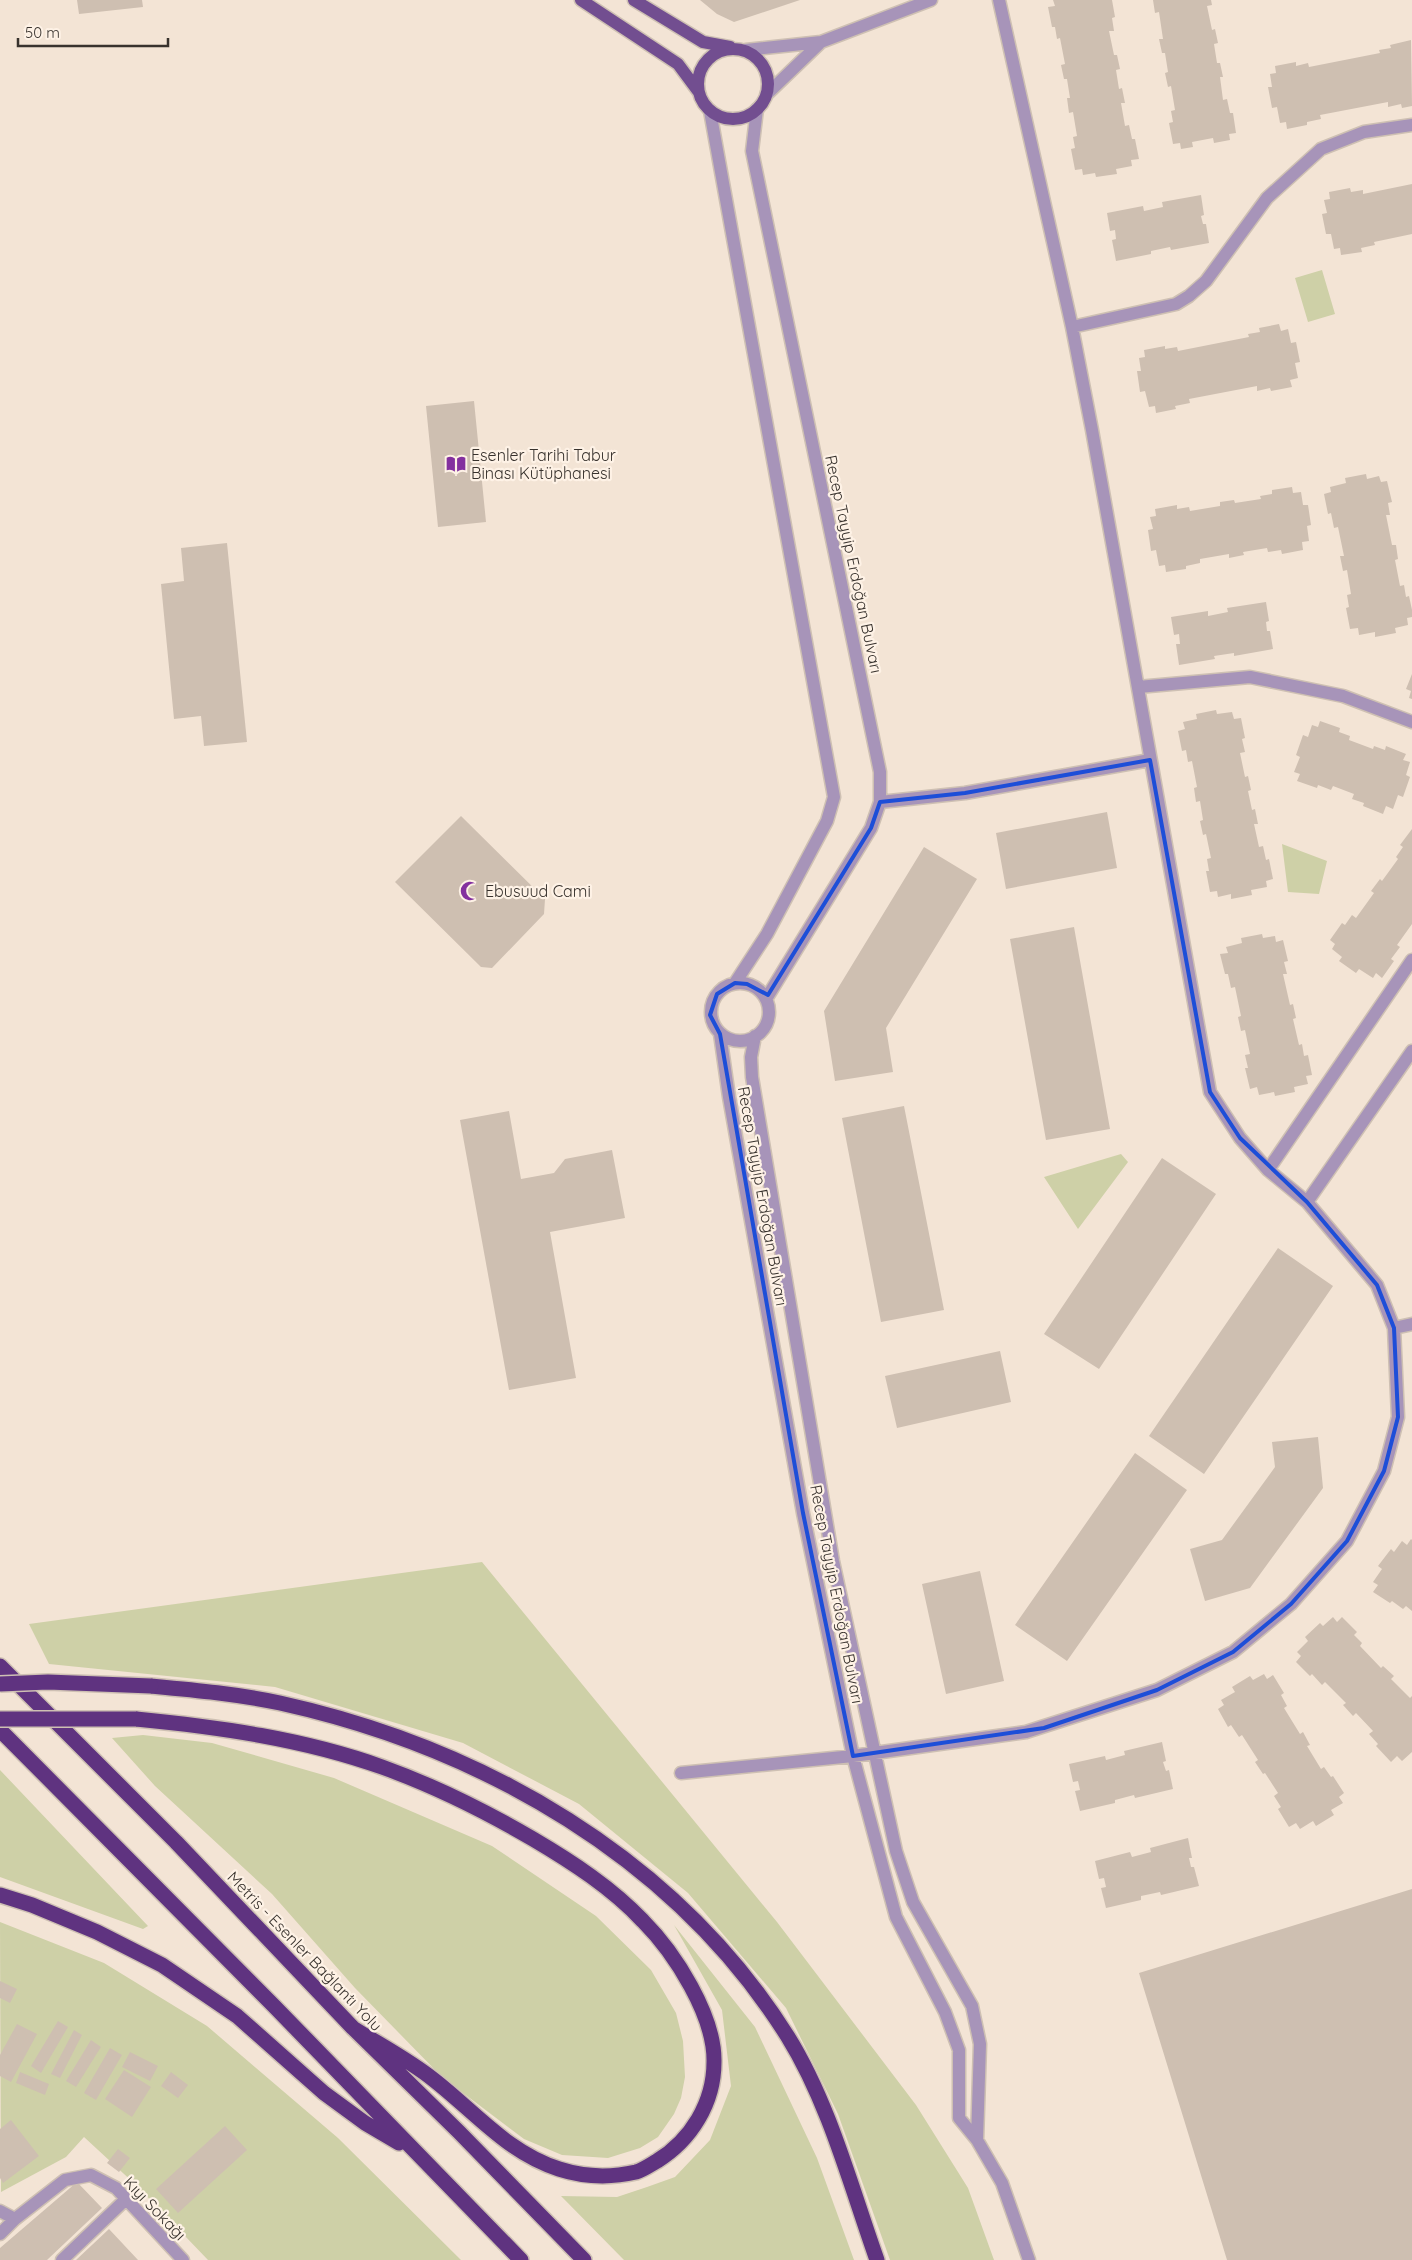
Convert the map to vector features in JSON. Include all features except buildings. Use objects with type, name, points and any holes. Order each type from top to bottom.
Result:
[{"type":"highway","name":"Metris - Esenler Bağlantı Yolu","points":[[0,1666],[176,1842],[353,2028],[459,2132],[584,2260]]},
{"type":"highway","points":[[0,1684],[48,1682],[151,1686],[219,1693],[278,1702],[350,1720],[434,1750],[491,1776],[550,1808],[600,1840],[642,1871],[712,1937],[739,1969],[788,2038],[800,2058],[825,2116],[876,2260]]},
{"type":"highway","points":[[0,1718],[136,1719],[227,1730],[296,1743],[382,1767],[464,1802],[550,1849],[606,1887],[642,1920],[666,1946],[691,1985],[707,2024],[714,2061],[709,2096],[695,2127],[671,2152],[639,2171],[611,2177],[582,2175],[558,2169],[530,2157],[510,2145],[433,2079],[353,2028]]},
{"type":"highway","points":[[0,1730],[260,1992],[521,2260]]},
{"type":"highway","points":[[0,1896],[32,1905],[89,1929],[162,1965],[237,2016],[324,2093],[365,2123],[415,2152]]},
{"type":"main road","points":[[581,0],[678,64],[698,92],[702,102],[710,111],[720,117],[731,119],[743,118],[757,109],[767,94],[769,84],[762,64],[755,56],[740,49],[703,42],[634,0]]},
{"type":"main road","points":[[698,92],[697,81],[700,70],[706,61],[714,53],[724,49],[740,49]]},
{"type":"street","points":[[740,49],[821,42],[931,0]]},
{"type":"street","points":[[681,1773],[853,1756],[1017,1734],[1044,1728],[1157,1690],[1233,1652],[1291,1604],[1310,1583],[1347,1541],[1369,1502],[1384,1471],[1398,1417],[1394,1328],[1377,1286],[1307,1202],[1268,1170],[1240,1138],[1210,1092],[1072,327],[999,0]]},
{"type":"street","points":[[767,94],[821,42]]},
{"type":"street","name":"Recep Tayyip Erdoğan Bulvarı","points":[[757,109],[752,151],[880,772],[880,802],[871,828],[766,999]]},
{"type":"street","points":[[710,111],[834,797],[823,830],[767,934],[735,983]]},
{"type":"street","points":[[1072,327],[1176,304],[1189,296],[1206,281],[1266,198],[1321,149],[1364,132],[1412,125]]},
{"type":"street","points":[[1138,687],[1250,677],[1343,696],[1412,722]]},
{"type":"street","points":[[880,802],[965,793],[1150,760]]},
{"type":"street","points":[[1268,1170],[1412,960]]},
{"type":"street","points":[[735,983],[747,984],[758,989],[766,999],[769,1011],[767,1023],[760,1033],[750,1040],[740,1042],[729,1040],[720,1034],[713,1025],[710,1014],[712,1004],[716,994],[725,987],[735,983]]},
{"type":"street","name":"Recep Tayyip Erdoğan Bulvarı","points":[[720,1034],[729,1097],[803,1512],[853,1756],[896,1917],[946,2012],[959,2050],[959,2118],[977,2140],[1002,2183],[1029,2260]]},
{"type":"street","name":"Recep Tayyip Erdoğan Bulvarı","points":[[755,1036],[751,1057],[752,1077],[834,1562],[896,1851],[913,1902],[972,2006],[980,2044],[977,2140]]},
{"type":"street","points":[[1307,1202],[1412,1051]]},
{"type":"street","points":[[1394,1328],[1412,1324]]},
{"type":"street","name":"Kıyı Sokağı","points":[[0,2234],[15,2219],[65,2180],[91,2175],[116,2188],[183,2260]]},
{"type":"street","points":[[62,2260],[126,2200]]},
{"type":"street","points":[[0,2211],[15,2219]]},
{"type":"highlighted area","points":[[1150,760],[1210,1092],[1240,1138],[1307,1202],[1377,1285],[1394,1328],[1398,1417],[1384,1471],[1369,1502],[1347,1541],[1291,1604],[1233,1652],[1157,1690],[1044,1728],[853,1756],[803,1513],[720,1034],[710,1015],[717,994],[735,983],[747,984],[768,995],[871,828],[880,802],[965,793]]},
{"type":"green space","points":[[1322,270],[1335,314],[1308,322],[1295,278]]},
{"type":"green space","points":[[1282,844],[1327,861],[1319,894],[1288,892]]},
{"type":"green space","points":[[1121,1154],[1128,1162],[1078,1229],[1044,1177]]},
{"type":"green space","points":[[482,1562],[777,1922],[916,2105],[968,2188],[994,2260],[890,2260],[838,2114],[786,2008],[688,1893],[579,1804],[463,1743],[275,1687],[49,1664],[29,1624]]},
{"type":"green space","points":[[143,1735],[212,1743],[334,1778],[492,1846],[596,1916],[651,1970],[676,2013],[683,2041],[685,2077],[681,2098],[674,2114],[658,2137],[640,2148],[608,2158],[562,2155],[524,2139],[442,2077],[355,1988],[272,1894],[155,1786],[112,1738]]},
{"type":"green space","points":[[0,1770],[148,1926],[143,1929],[0,1877]]},
{"type":"green space","points":[[0,1922],[104,1963],[207,2026],[338,2138],[461,2260],[208,2260],[137,2186],[84,2137],[66,2157],[1,2192]]},
{"type":"green space","points":[[674,1925],[755,2027],[817,2158],[854,2260],[624,2260],[561,2196],[617,2197],[675,2177],[710,2140],[731,2086],[722,2010]]},
{"type":"place","name":"Esenler Tarihi Tabur Binası Kütüphanesi","points":[[456,464]]},
{"type":"place","name":"Ebusuud Cami","points":[[470,891]]}]
